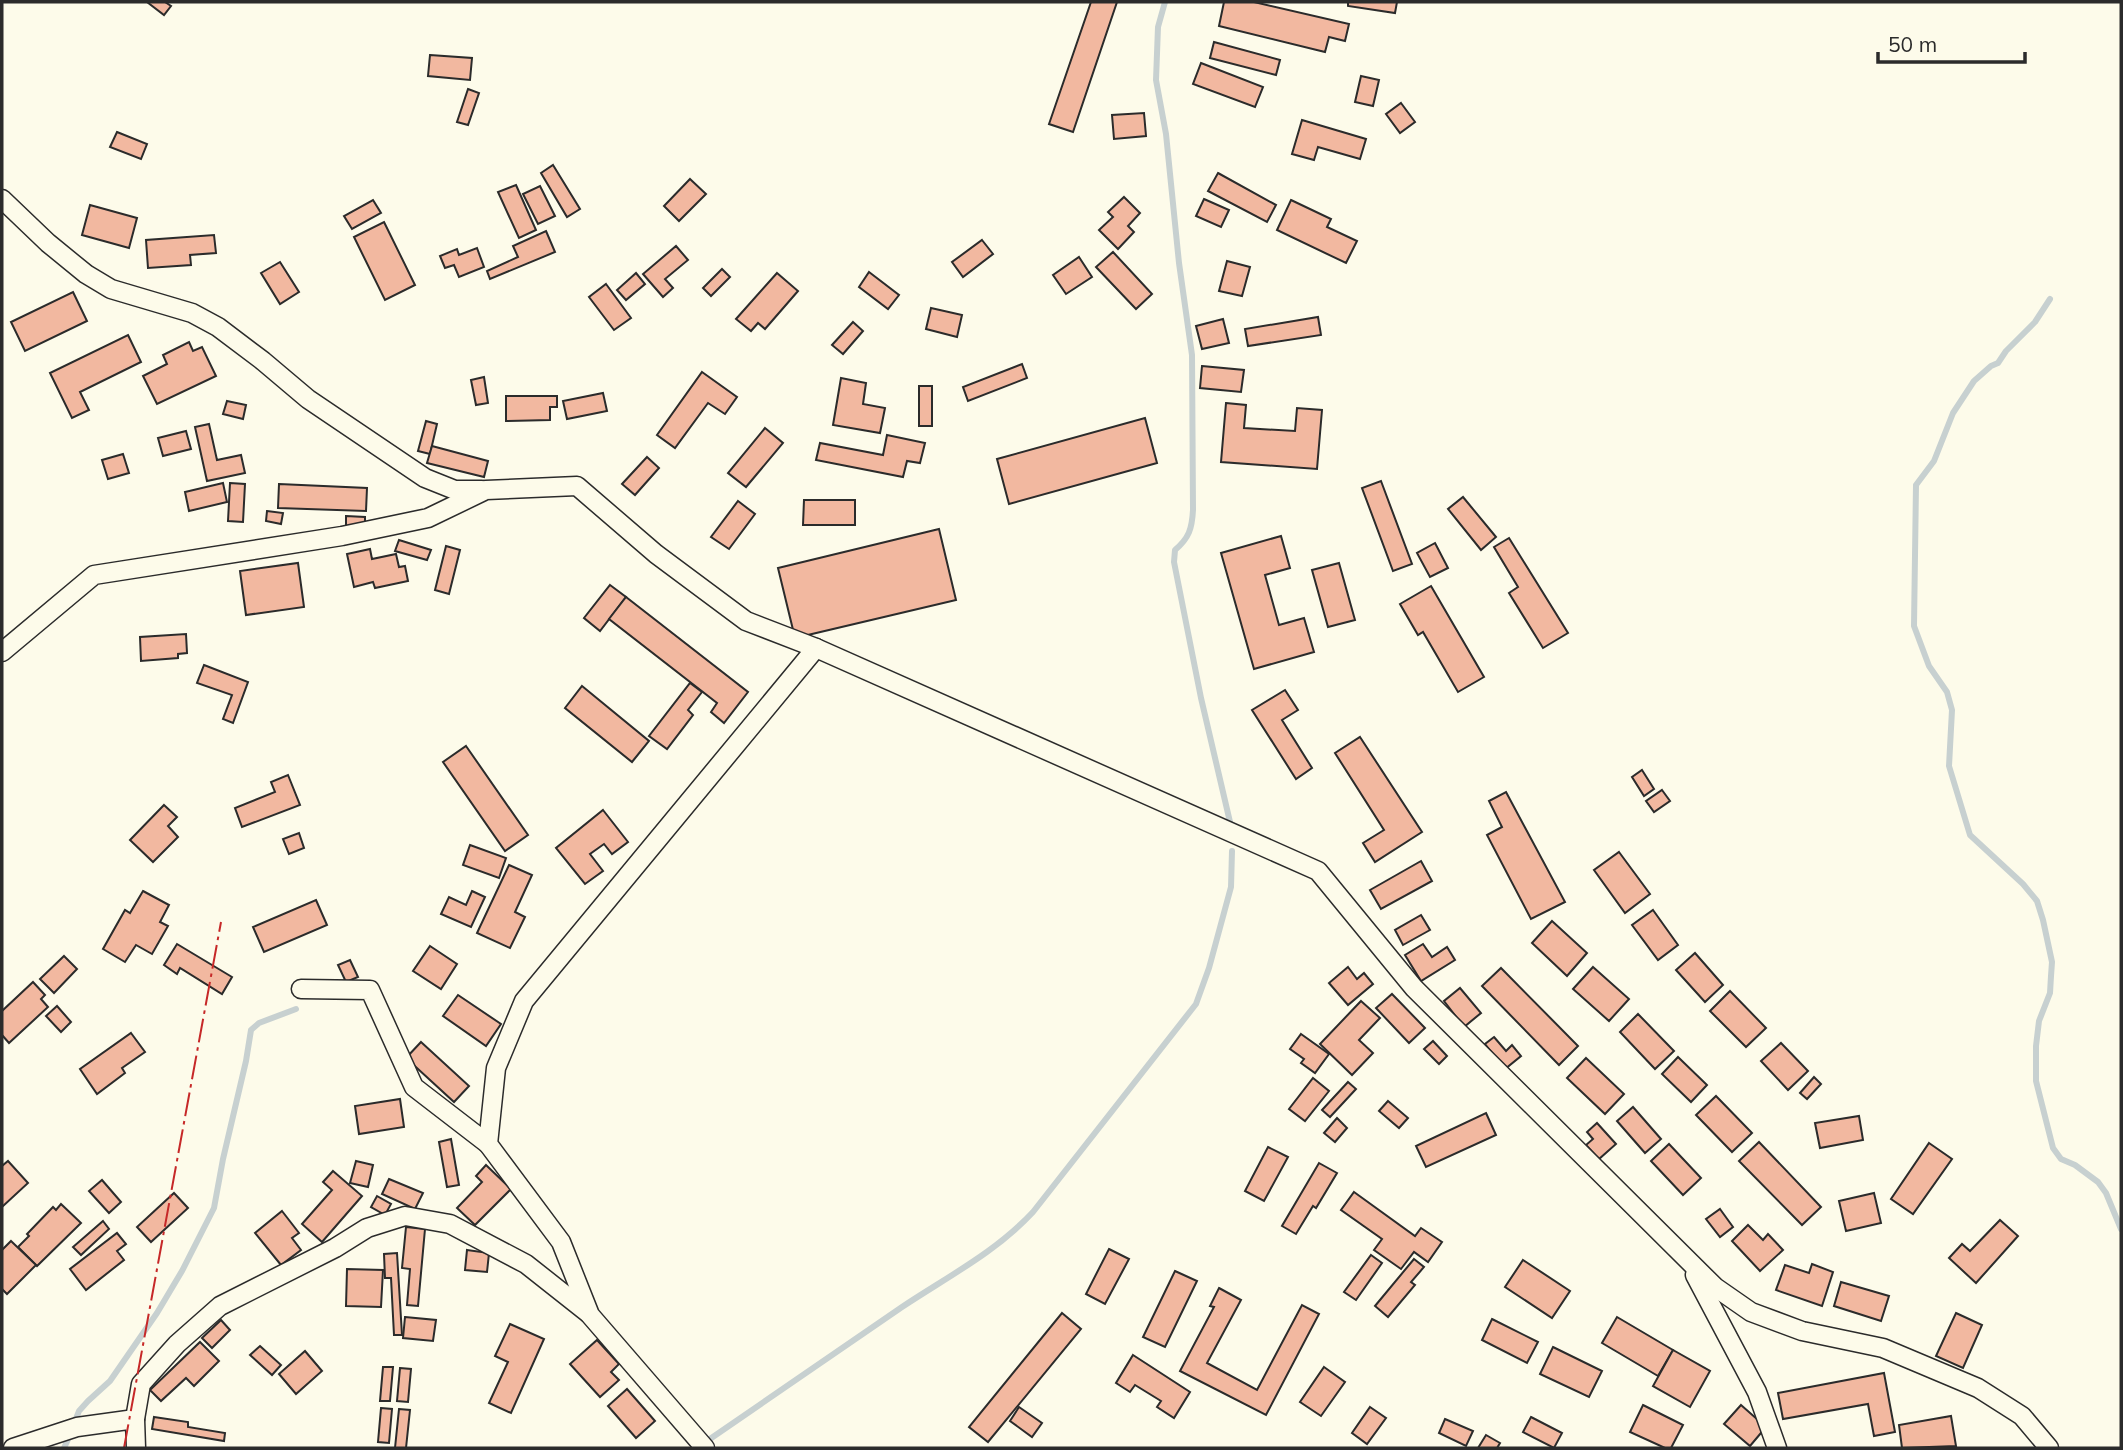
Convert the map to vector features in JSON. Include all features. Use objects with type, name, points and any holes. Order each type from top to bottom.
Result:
[{"type":"street","points":[[2,199],[40,236],[86,274],[111,289],[191,313],[218,327],[308,399],[425,478],[455,490],[577,486],[656,554],[746,621],[816,648],[1318,872],[1414,988],[1715,1287],[1751,1312],[1802,1331],[1884,1348],[1978,1388],[2022,1416],[2049,1448]]},
{"type":"street","points":[[2,652],[94,575],[342,536],[428,518],[485,490]]},
{"type":"street","points":[[488,1144],[496,1068],[524,1001],[816,648]]},
{"type":"street","points":[[301,989],[370,990],[414,1087],[488,1144],[561,1242],[590,1315]]},
{"type":"street","points":[[136,1448],[135,1419],[141,1384],[177,1344],[220,1306],[335,1248],[367,1228],[405,1216],[450,1224],[526,1264],[590,1315],[705,1448]]},
{"type":"street","points":[[1687,1259],[1757,1392],[1777,1448]]},
{"type":"street","points":[[12,1448],[77,1427],[135,1419]]},
{"type":"building","points":[[147,2],[165,2],[171,6],[164,15]]},
{"type":"building","points":[[1091,2],[1117,2],[1073,132],[1049,124]]},
{"type":"building","points":[[1224,2],[1254,2],[1349,24],[1345,41],[1329,37],[1325,52],[1219,26]]},
{"type":"building","points":[[1348,2],[1397,2],[1395,13],[1348,6]]},
{"type":"building","points":[[1214,42],[1280,60],[1276,75],[1210,58]]},
{"type":"building","points":[[430,55],[472,58],[470,80],[428,76]]},
{"type":"building","points":[[1201,63],[1263,87],[1255,107],[1193,84]]},
{"type":"building","points":[[1361,76],[1379,80],[1373,106],[1355,102]]},
{"type":"building","points":[[468,89],[479,93],[468,125],[457,122]]},
{"type":"building","points":[[1401,103],[1415,122],[1400,133],[1386,114]]},
{"type":"building","points":[[1144,113],[1146,136],[1114,139],[1112,115]]},
{"type":"building","points":[[1302,120],[1366,139],[1360,159],[1318,147],[1314,160],[1292,154]]},
{"type":"building","points":[[117,132],[147,144],[141,159],[110,147]]},
{"type":"building","points":[[553,165],[580,209],[567,217],[541,173]]},
{"type":"building","points":[[1218,173],[1276,205],[1267,222],[1208,191]]},
{"type":"building","points":[[690,179],[706,194],[679,221],[664,206]]},
{"type":"building","points":[[516,185],[536,230],[519,238],[498,192]]},
{"type":"building","points":[[540,186],[555,216],[538,224],[523,194]]},
{"type":"building","points":[[1124,197],[1140,213],[1128,226],[1134,232],[1118,249],[1099,230],[1113,217],[1108,212]]},
{"type":"building","points":[[1204,199],[1229,210],[1221,227],[1196,216]]},
{"type":"building","points":[[373,200],[381,213],[352,229],[344,216]]},
{"type":"building","points":[[1291,200],[1331,219],[1327,227],[1357,241],[1346,263],[1277,230]]},
{"type":"building","points":[[90,205],[137,218],[129,248],[82,235]]},
{"type":"building","points":[[384,222],[415,285],[385,300],[354,237]]},
{"type":"building","points":[[546,231],[555,252],[490,279],[487,271],[518,257],[513,246]]},
{"type":"building","points":[[214,235],[216,253],[190,255],[191,265],[148,268],[146,240]]},
{"type":"building","points":[[982,240],[993,254],[963,277],[952,262]]},
{"type":"building","points":[[676,246],[688,260],[665,279],[673,288],[663,297],[643,274]]},
{"type":"building","points":[[477,248],[484,267],[459,277],[454,265],[445,268],[440,256],[457,249],[459,255]]},
{"type":"building","points":[[1113,252],[1152,294],[1136,309],[1096,267]]},
{"type":"building","points":[[1079,257],[1092,277],[1066,294],[1053,275]]},
{"type":"building","points":[[1227,261],[1250,267],[1242,296],[1219,291]]},
{"type":"building","points":[[280,262],[299,292],[280,304],[261,273]]},
{"type":"building","points":[[722,269],[730,277],[711,296],[703,288]]},
{"type":"building","points":[[869,272],[899,295],[888,309],[859,287]]},
{"type":"building","points":[[636,273],[645,284],[626,300],[617,290]]},
{"type":"building","points":[[777,273],[798,291],[765,329],[758,323],[751,331],[736,319]]},
{"type":"building","points":[[606,284],[631,318],[614,330],[589,297]]},
{"type":"building","points":[[73,292],[87,321],[25,351],[11,322]]},
{"type":"building","points":[[931,308],[962,315],[957,337],[926,329]]},
{"type":"building","points":[[1318,317],[1321,335],[1248,346],[1245,329]]},
{"type":"building","points":[[1223,319],[1229,343],[1202,349],[1196,326]]},
{"type":"building","points":[[853,322],[863,331],[843,354],[832,345]]},
{"type":"building","points":[[128,335],[141,362],[80,392],[89,410],[72,418],[50,373]]},
{"type":"building","points":[[189,342],[193,351],[202,347],[216,376],[157,404],[143,376],[167,364],[163,355]]},
{"type":"building","points":[[1022,364],[1027,378],[968,401],[963,387]]},
{"type":"building","points":[[1202,366],[1244,370],[1241,392],[1200,388]]},
{"type":"building","points":[[702,372],[737,397],[725,414],[708,403],[675,448],[657,435]]},
{"type":"building","points":[[484,377],[488,403],[476,405],[471,380]]},
{"type":"building","points":[[841,378],[866,383],[863,404],[885,408],[880,433],[833,425]]},
{"type":"building","points":[[919,386],[932,386],[932,426],[919,426]]},
{"type":"building","points":[[603,393],[607,411],[567,419],[563,401]]},
{"type":"building","points":[[506,396],[557,396],[557,407],[550,407],[550,420],[506,421]]},
{"type":"building","points":[[227,401],[246,405],[243,419],[223,414]]},
{"type":"building","points":[[1226,403],[1246,405],[1244,428],[1295,431],[1297,408],[1322,410],[1317,469],[1221,462]]},
{"type":"building","points":[[1145,418],[1157,463],[1009,504],[997,459]]},
{"type":"building","points":[[426,421],[437,424],[430,454],[418,451]]},
{"type":"building","points":[[209,424],[217,460],[241,455],[245,473],[207,481],[195,427]]},
{"type":"building","points":[[765,428],[783,443],[746,487],[728,473]]},
{"type":"building","points":[[186,431],[191,449],[163,456],[158,438]]},
{"type":"building","points":[[887,435],[925,443],[920,463],[907,461],[903,477],[816,460],[820,443],[883,455]]},
{"type":"building","points":[[432,446],[488,461],[484,477],[427,463]]},
{"type":"building","points":[[123,454],[129,473],[108,479],[102,460]]},
{"type":"building","points":[[647,457],[659,468],[635,495],[622,484]]},
{"type":"building","points":[[1381,481],[1412,564],[1393,571],[1362,488]]},
{"type":"building","points":[[223,483],[227,502],[189,511],[185,492]]},
{"type":"building","points":[[230,483],[245,484],[243,522],[228,521]]},
{"type":"building","points":[[279,484],[367,488],[366,511],[278,508]]},
{"type":"building","points":[[1463,497],[1496,537],[1481,550],[1448,509]]},
{"type":"building","points":[[804,500],[855,500],[855,525],[803,525]]},
{"type":"building","points":[[738,501],[755,514],[729,549],[711,537]]},
{"type":"building","points":[[267,511],[283,513],[281,524],[266,521]]},
{"type":"building","points":[[346,516],[365,517],[365,527],[346,526]]},
{"type":"building","points":[[939,529],[956,600],[795,638],[778,568]]},
{"type":"building","points":[[1281,536],[1290,568],[1265,575],[1279,625],[1304,618],[1314,652],[1254,669],[1221,553]]},
{"type":"building","points":[[1509,538],[1568,633],[1543,648],[1509,593],[1518,587],[1494,547]]},
{"type":"building","points":[[399,540],[431,550],[427,560],[395,551]]},
{"type":"building","points":[[1435,543],[1448,568],[1430,577],[1417,553]]},
{"type":"building","points":[[446,546],[460,550],[449,594],[435,590]]},
{"type":"building","points":[[370,549],[372,559],[396,554],[399,567],[405,566],[408,581],[375,588],[373,582],[354,587],[347,554]]},
{"type":"building","points":[[298,563],[304,607],[246,615],[240,571]]},
{"type":"building","points":[[1339,563],[1355,620],[1328,627],[1312,570]]},
{"type":"building","points":[[610,585],[626,597],[600,631],[584,618]]},
{"type":"building","points":[[1431,586],[1484,677],[1458,692],[1423,632],[1418,635],[1400,604]]},
{"type":"building","points":[[626,597],[748,692],[724,723],[711,712],[717,703],[609,619]]},
{"type":"building","points":[[186,634],[187,653],[178,654],[178,658],[141,661],[140,637]]},
{"type":"building","points":[[204,665],[248,682],[233,723],[223,719],[232,695],[197,683]]},
{"type":"building","points":[[690,683],[702,692],[688,710],[693,715],[667,749],[649,736]]},
{"type":"building","points":[[582,686],[649,741],[632,762],[565,708]]},
{"type":"building","points":[[1285,690],[1298,710],[1282,720],[1312,768],[1296,779],[1252,710]]},
{"type":"building","points":[[1360,737],[1422,832],[1375,862],[1363,843],[1384,830],[1335,753]]},
{"type":"building","points":[[466,746],[528,835],[505,851],[443,762]]},
{"type":"building","points":[[1642,770],[1654,789],[1644,796],[1632,777]]},
{"type":"building","points":[[288,775],[300,805],[242,827],[235,808],[275,792],[271,782]]},
{"type":"building","points":[[1662,790],[1670,801],[1654,812],[1646,801]]},
{"type":"building","points":[[1506,792],[1565,902],[1531,919],[1487,835],[1502,827],[1489,801]]},
{"type":"building","points":[[164,805],[177,817],[168,826],[178,837],[153,862],[130,840]]},
{"type":"building","points":[[603,810],[628,842],[612,854],[604,844],[590,854],[603,871],[585,884],[556,848]]},
{"type":"building","points":[[299,833],[304,848],[289,854],[283,839]]},
{"type":"building","points":[[470,845],[506,858],[499,878],[463,865]]},
{"type":"building","points":[[1619,852],[1650,894],[1625,913],[1594,870]]},
{"type":"building","points":[[1421,861],[1432,881],[1381,909],[1370,890]]},
{"type":"building","points":[[509,865],[532,875],[515,912],[525,917],[510,948],[477,933]]},
{"type":"building","points":[[143,891],[169,905],[160,922],[168,926],[152,954],[136,945],[125,962],[103,949],[125,910],[130,913]]},
{"type":"building","points":[[472,891],[485,897],[471,927],[441,914],[449,897],[466,905]]},
{"type":"building","points":[[316,900],[327,925],[264,952],[253,927]]},
{"type":"building","points":[[1653,910],[1678,945],[1658,960],[1632,925]]},
{"type":"building","points":[[1421,915],[1430,930],[1403,945],[1395,930]]},
{"type":"building","points":[[1552,921],[1587,953],[1567,976],[1532,943]]},
{"type":"building","points":[[177,944],[232,977],[222,994],[180,968],[177,974],[164,965]]},
{"type":"building","points":[[1423,944],[1432,957],[1447,947],[1455,960],[1421,981],[1405,955]]},
{"type":"building","points":[[430,946],[457,964],[441,989],[413,971]]},
{"type":"building","points":[[1695,953],[1723,985],[1705,1002],[1676,970]]},
{"type":"building","points":[[64,956],[77,969],[54,993],[40,979]]},
{"type":"building","points":[[350,960],[358,977],[346,982],[338,965]]},
{"type":"building","points":[[1348,967],[1357,979],[1364,973],[1373,984],[1348,1005],[1329,983]]},
{"type":"building","points":[[1593,967],[1629,999],[1609,1021],[1573,989]]},
{"type":"building","points":[[1501,968],[1578,1046],[1559,1065],[1482,986]]},
{"type":"building","points":[[33,982],[45,995],[41,999],[48,1007],[9,1043],[2,1035],[2,1011]]},
{"type":"building","points":[[1460,988],[1481,1013],[1464,1027],[1444,1001]]},
{"type":"building","points":[[1730,991],[1766,1028],[1746,1047],[1710,1011]]},
{"type":"building","points":[[1392,994],[1425,1028],[1409,1043],[1376,1008]]},
{"type":"building","points":[[458,995],[501,1024],[486,1046],[443,1016]]},
{"type":"building","points":[[1361,1001],[1380,1018],[1359,1040],[1373,1053],[1352,1075],[1320,1044]]},
{"type":"building","points":[[57,1006],[71,1022],[61,1032],[46,1016]]},
{"type":"building","points":[[1638,1014],[1674,1051],[1655,1069],[1620,1032]]},
{"type":"building","points":[[131,1033],[145,1052],[122,1068],[125,1073],[97,1094],[80,1069]]},
{"type":"building","points":[[1301,1034],[1329,1054],[1315,1073],[1301,1063],[1304,1059],[1290,1049]]},
{"type":"building","points":[[1494,1037],[1506,1051],[1512,1045],[1521,1056],[1505,1069],[1485,1044]]},
{"type":"building","points":[[1433,1041],[1447,1056],[1439,1064],[1424,1049]]},
{"type":"building","points":[[421,1042],[469,1086],[454,1102],[406,1058]]},
{"type":"building","points":[[1781,1043],[1808,1071],[1788,1090],[1761,1061]]},
{"type":"building","points":[[1678,1057],[1707,1085],[1691,1102],[1662,1074]]},
{"type":"building","points":[[1586,1058],[1624,1094],[1605,1114],[1567,1078]]},
{"type":"building","points":[[1814,1077],[1821,1084],[1807,1099],[1800,1093]]},
{"type":"building","points":[[1313,1078],[1329,1091],[1305,1121],[1289,1109]]},
{"type":"building","points":[[1348,1082],[1356,1089],[1330,1117],[1322,1110]]},
{"type":"building","points":[[1716,1096],[1752,1133],[1732,1152],[1696,1115]]},
{"type":"building","points":[[400,1099],[404,1127],[359,1134],[355,1106]]},
{"type":"building","points":[[1388,1101],[1408,1118],[1399,1128],[1379,1111]]},
{"type":"building","points":[[1633,1107],[1661,1139],[1645,1153],[1617,1121]]},
{"type":"building","points":[[1486,1113],[1496,1135],[1426,1167],[1416,1146]]},
{"type":"building","points":[[1859,1116],[1863,1140],[1820,1148],[1815,1123]]},
{"type":"building","points":[[1337,1118],[1347,1128],[1335,1142],[1324,1133]]},
{"type":"building","points":[[1597,1123],[1616,1144],[1599,1159],[1586,1145],[1593,1139],[1587,1132]]},
{"type":"building","points":[[451,1139],[459,1185],[447,1187],[439,1142]]},
{"type":"building","points":[[1759,1142],[1821,1207],[1802,1225],[1739,1161]]},
{"type":"building","points":[[1929,1143],[1952,1159],[1913,1214],[1891,1199]]},
{"type":"building","points":[[1669,1144],[1701,1178],[1683,1195],[1651,1161]]},
{"type":"building","points":[[1268,1147],[1288,1157],[1264,1201],[1245,1191]]},
{"type":"building","points":[[8,1161],[28,1183],[2,1207],[2,1166]]},
{"type":"building","points":[[356,1161],[373,1165],[368,1187],[350,1183]]},
{"type":"building","points":[[1319,1163],[1337,1173],[1296,1234],[1282,1226]]},
{"type":"building","points":[[486,1165],[511,1189],[475,1225],[457,1208],[482,1182],[476,1176]]},
{"type":"building","points":[[333,1171],[362,1196],[322,1242],[302,1224],[332,1190],[323,1182]]},
{"type":"building","points":[[389,1179],[423,1193],[415,1209],[382,1194]]},
{"type":"building","points":[[102,1180],[121,1202],[109,1213],[89,1191]]},
{"type":"building","points":[[1354,1192],[1415,1236],[1421,1228],[1442,1242],[1428,1262],[1414,1252],[1401,1269],[1374,1250],[1382,1239],[1341,1210]]},
{"type":"building","points":[[174,1193],[188,1208],[151,1242],[137,1227]]},
{"type":"building","points":[[1874,1193],[1881,1223],[1846,1231],[1839,1201]]},
{"type":"building","points":[[377,1196],[391,1204],[385,1215],[371,1207]]},
{"type":"building","points":[[61,1204],[81,1223],[37,1266],[18,1247],[53,1207],[56,1210]]},
{"type":"building","points":[[1720,1209],[1733,1227],[1720,1237],[1706,1219]]},
{"type":"building","points":[[282,1211],[299,1233],[292,1238],[301,1250],[281,1265],[255,1233]]},
{"type":"building","points":[[2000,1220],[2018,1236],[1976,1283],[1949,1258],[1962,1244],[1970,1251]]},
{"type":"building","points":[[103,1221],[109,1229],[81,1255],[73,1247]]},
{"type":"building","points":[[1748,1225],[1763,1240],[1768,1234],[1783,1250],[1760,1271],[1732,1241]]},
{"type":"building","points":[[406,1227],[425,1229],[418,1306],[407,1305],[410,1269],[402,1268]]},
{"type":"building","points":[[117,1233],[126,1244],[117,1251],[124,1260],[86,1290],[70,1269]]},
{"type":"building","points":[[11,1241],[36,1265],[7,1294],[2,1289],[2,1250]]},
{"type":"building","points":[[1109,1249],[1129,1259],[1105,1304],[1086,1294]]},
{"type":"building","points":[[467,1250],[489,1253],[487,1272],[465,1270]]},
{"type":"building","points":[[397,1253],[402,1335],[394,1335],[391,1278],[385,1278],[384,1254]]},
{"type":"building","points":[[1371,1255],[1382,1263],[1356,1300],[1344,1292]]},
{"type":"building","points":[[1414,1259],[1424,1267],[1411,1282],[1415,1285],[1388,1317],[1375,1306]]},
{"type":"building","points":[[1523,1260],[1570,1291],[1552,1318],[1505,1287]]},
{"type":"building","points":[[1812,1264],[1833,1272],[1822,1306],[1776,1290],[1785,1265],[1809,1273]]},
{"type":"building","points":[[347,1269],[383,1270],[381,1307],[346,1306]]},
{"type":"building","points":[[1175,1271],[1197,1281],[1165,1347],[1143,1337]]},
{"type":"building","points":[[1841,1282],[1889,1296],[1881,1321],[1834,1306]]},
{"type":"building","points":[[1219,1288],[1241,1300],[1207,1363],[1257,1390],[1302,1305],[1319,1314],[1266,1415],[1180,1371],[1214,1307],[1210,1306]]},
{"type":"building","points":[[1062,1313],[1081,1329],[988,1442],[969,1427]]},
{"type":"building","points":[[1956,1313],[1982,1325],[1963,1368],[1936,1356]]},
{"type":"building","points":[[405,1317],[436,1320],[433,1341],[403,1338]]},
{"type":"building","points":[[1617,1317],[1673,1350],[1658,1376],[1602,1343]]},
{"type":"building","points":[[1492,1319],[1538,1342],[1527,1363],[1482,1340]]},
{"type":"building","points":[[221,1320],[230,1330],[212,1348],[202,1338]]},
{"type":"building","points":[[510,1324],[544,1339],[511,1413],[489,1403],[508,1362],[495,1356]]},
{"type":"building","points":[[597,1340],[619,1364],[611,1372],[619,1380],[600,1397],[570,1364]]},
{"type":"building","points":[[200,1342],[219,1361],[194,1386],[186,1378],[161,1401],[150,1390]]},
{"type":"building","points":[[260,1346],[281,1365],[272,1375],[250,1355]]},
{"type":"building","points":[[1553,1347],[1602,1371],[1589,1397],[1540,1374]]},
{"type":"building","points":[[1673,1350],[1710,1371],[1690,1407],[1653,1386]]},
{"type":"building","points":[[305,1351],[322,1371],[296,1394],[279,1374]]},
{"type":"building","points":[[1133,1355],[1190,1392],[1174,1418],[1157,1407],[1161,1401],[1135,1385],[1130,1392],[1116,1383]]},
{"type":"building","points":[[383,1367],[393,1367],[390,1401],[380,1401]]},
{"type":"building","points":[[1324,1367],[1345,1382],[1321,1416],[1300,1402]]},
{"type":"building","points":[[400,1368],[411,1369],[408,1402],[397,1401]]},
{"type":"building","points":[[1884,1373],[1895,1432],[1874,1436],[1868,1404],[1783,1419],[1778,1393]]},
{"type":"building","points":[[627,1389],[655,1421],[636,1438],[608,1406]]},
{"type":"building","points":[[1643,1405],[1683,1425],[1671,1448],[1665,1448],[1630,1432]]},
{"type":"building","points":[[1741,1405],[1766,1427],[1750,1446],[1724,1424]]},
{"type":"building","points":[[1019,1407],[1042,1423],[1032,1437],[1010,1421]]},
{"type":"building","points":[[1370,1407],[1386,1418],[1367,1444],[1352,1433]]},
{"type":"building","points":[[381,1408],[392,1409],[389,1443],[378,1442]]},
{"type":"building","points":[[399,1409],[410,1410],[406,1448],[395,1448]]},
{"type":"building","points":[[1951,1416],[1956,1446],[1902,1448],[1899,1425]]},
{"type":"building","points":[[154,1417],[188,1422],[188,1427],[225,1433],[224,1441],[152,1429]]},
{"type":"building","points":[[1531,1417],[1562,1433],[1554,1448],[1523,1432]]},
{"type":"building","points":[[1445,1419],[1473,1431],[1466,1446],[1439,1433]]},
{"type":"building","points":[[1486,1435],[1500,1443],[1497,1448],[1478,1448]]},
{"type":"waterway","points":[[1165,2],[1158,27],[1156,80],[1166,134],[1179,263],[1192,355],[1193,517],[1187,537],[1175,550],[1174,562],[1201,698],[1230,822]]},
{"type":"waterway","points":[[2050,299],[2035,322],[2006,351],[1998,363],[1974,381],[1953,413],[1934,461],[1916,485],[1914,626],[1929,666],[1947,692],[1952,710],[1949,766],[1970,835],[2023,884],[2037,901],[2043,920],[2052,962],[2050,993],[2039,1021],[2036,1081],[2053,1148],[2061,1159],[2075,1165],[2098,1182],[2106,1193],[2121,1229]]},
{"type":"waterway","points":[[707,1441],[987,1252],[1033,1212],[1196,1004],[1209,968],[1231,887],[1232,851]]},
{"type":"waterway","points":[[75,1421],[79,1411],[110,1381],[157,1313],[214,1208],[251,1030],[259,1023],[296,1009]]},
{"type":"waterway","points":[[64,1448],[69,1437]]},
{"type":"power","points":[[124,1448],[221,922]]}]
